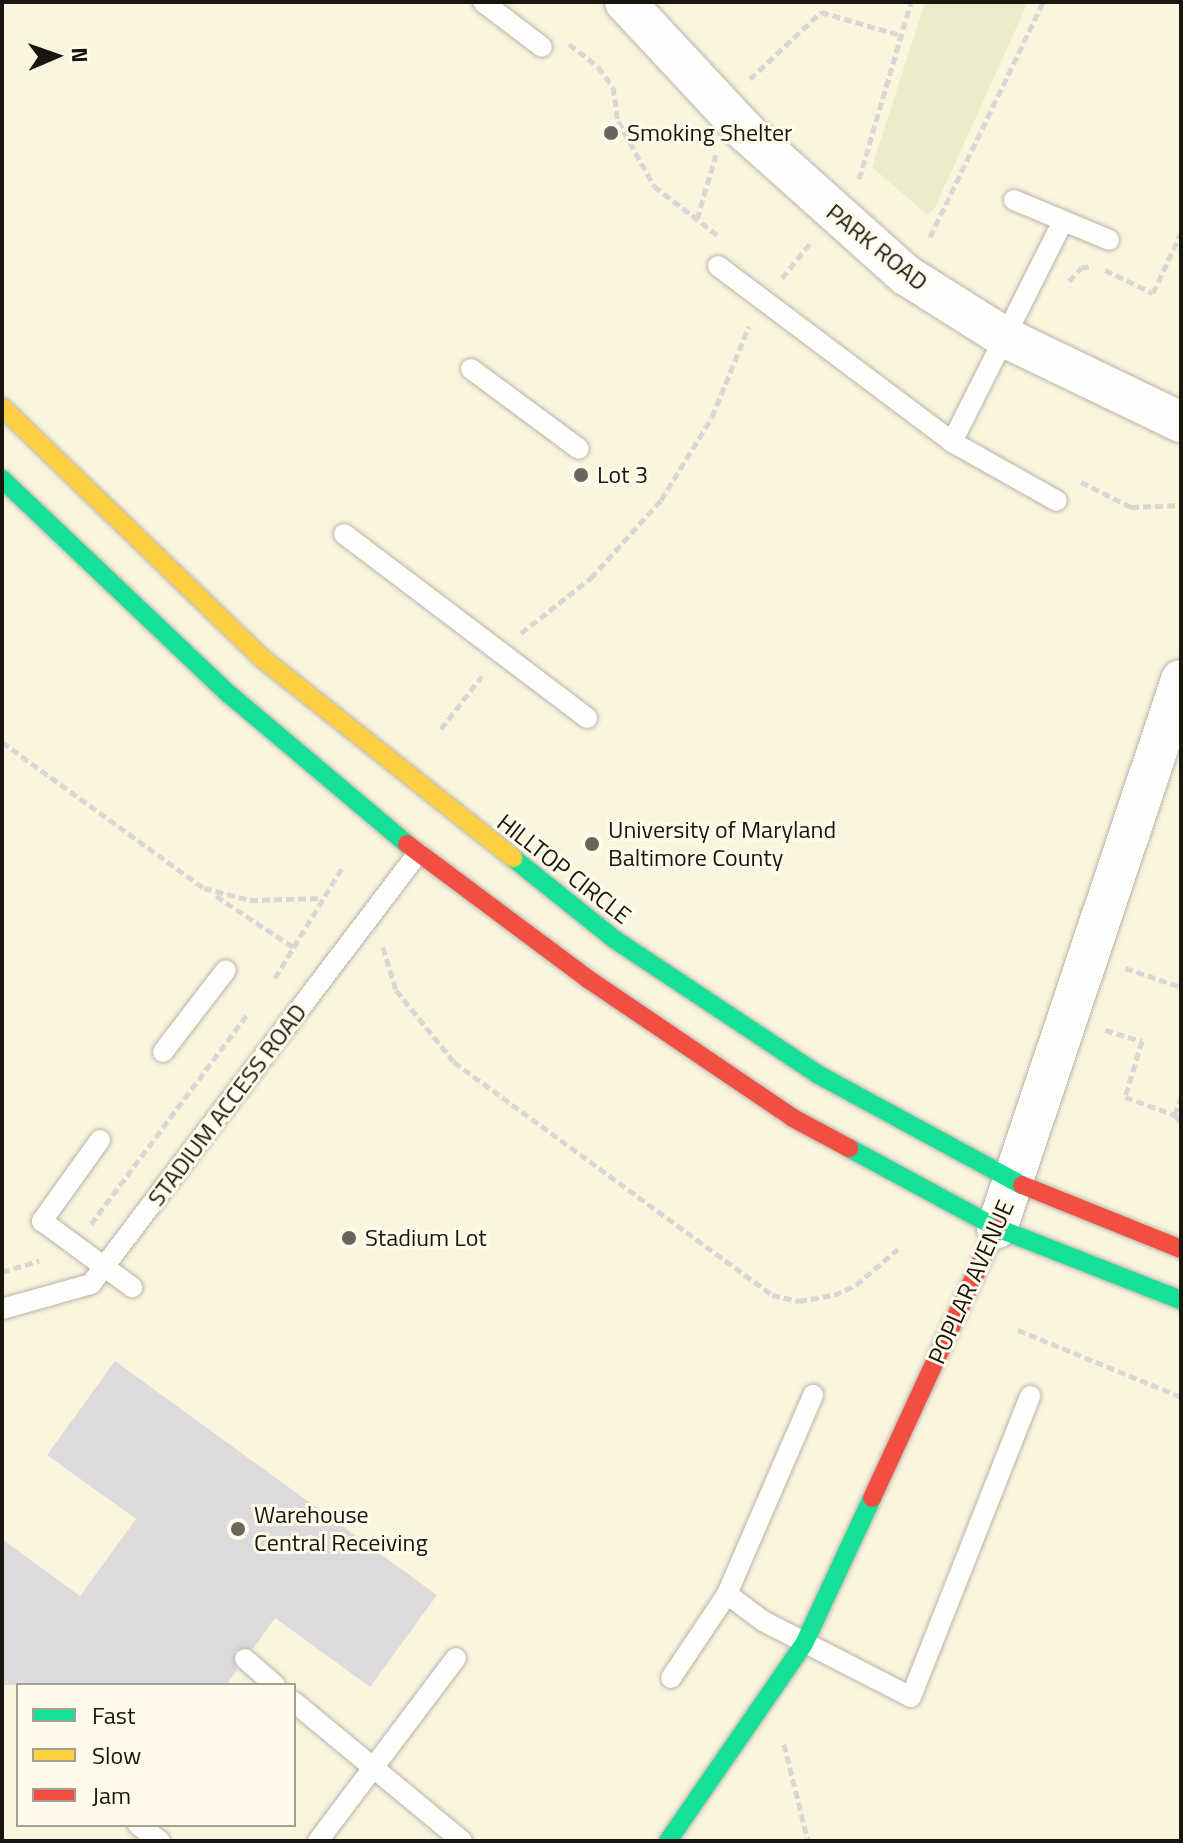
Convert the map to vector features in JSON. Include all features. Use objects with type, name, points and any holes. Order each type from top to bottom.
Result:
[{"type":"street","name":"PARK ROAD","points":[[625,2],[747,133],[906,275],[1004,337],[1181,422]]},
{"type":"street","name":"HILLTOP CIRCLE","points":[[2,407],[263,659],[614,939],[819,1075],[1015,1182],[1181,1249]]},
{"type":"street","points":[[2,479],[230,695],[418,853],[588,979],[793,1118],[997,1228],[1181,1300]]},
{"type":"street","name":"POPLAR AVENUE","points":[[668,1841],[804,1644],[997,1228],[1015,1182],[1181,680]]},
{"type":"lane","points":[[483,2],[542,47]]},
{"type":"lane","points":[[1014,200],[1109,240]]},
{"type":"lane","points":[[952,442],[1063,221]]},
{"type":"lane","points":[[718,266],[952,442],[1057,501]]},
{"type":"lane","points":[[471,369],[579,449]]},
{"type":"lane","points":[[344,534],[499,655],[587,718]]},
{"type":"lane","name":"STADIUM ACCESS ROAD","points":[[2,1309],[91,1284],[418,853]]},
{"type":"lane","points":[[163,1052],[226,970]]},
{"type":"lane","points":[[100,1140],[42,1221],[132,1287]]},
{"type":"lane","points":[[671,1678],[727,1594],[813,1395]]},
{"type":"lane","points":[[727,1594],[804,1644],[911,1697],[1030,1396]]},
{"type":"lane","points":[[318,1841],[456,1658]]},
{"type":"lane","points":[[245,1659],[273,1683]]},
{"type":"lane","points":[[296,1704],[373,1772],[462,1841]]},
{"type":"lane","points":[[141,1827],[160,1841]]},
{"type":"path","points":[[859,179],[911,2]]},
{"type":"path","points":[[930,237],[1043,2]]},
{"type":"path","points":[[750,79],[821,12],[900,35]]},
{"type":"path","points":[[560,32],[613,87],[618,121],[641,168],[654,186],[732,245]]},
{"type":"path","points":[[697,219],[718,150]]},
{"type":"path","points":[[1062,292],[1081,268],[1095,265],[1153,293],[1181,233]]},
{"type":"path","points":[[767,272],[779,281],[804,252]]},
{"type":"path","points":[[441,729],[499,655],[591,578],[661,500],[712,417],[755,314]]},
{"type":"path","points":[[1081,482],[1131,507],[1181,505]]},
{"type":"path","points":[[2,742],[204,888],[295,948]]},
{"type":"path","points":[[275,978],[343,866]]},
{"type":"path","points":[[204,888],[250,900],[321,898]]},
{"type":"path","points":[[384,939],[396,990],[454,1062],[772,1295],[799,1301],[834,1295],[856,1285],[898,1249]]},
{"type":"path","points":[[1124,968],[1181,987]]},
{"type":"path","points":[[85,1231],[247,1015]]},
{"type":"path","points":[[1105,1030],[1142,1041],[1125,1097],[1175,1115],[1181,1123]]},
{"type":"path","points":[[1175,1115],[1181,1097]]},
{"type":"path","points":[[2,1272],[39,1261]]},
{"type":"path","points":[[1018,1330],[1181,1397]]},
{"type":"path","points":[[782,1740],[793,1767],[808,1841]]},
{"type":"shaded area","name":"University of Maryland Baltimore County","points":[[2,2],[1181,2],[1181,1841],[2,1841]]},
{"type":"green space","points":[[925,2],[1028,2],[934,210],[926,214],[872,167]]},
{"type":"building","name":"Warehouse Central Receiving","points":[[115,1361],[437,1595],[370,1687],[275,1618],[253,1649],[235,1651],[237,1670],[227,1683],[2,1685],[2,1539],[80,1596],[136,1519],[47,1455]]},
{"type":"traffic: fast","points":[[2,479],[230,695],[407,844]]},
{"type":"traffic: fast","points":[[513,858],[614,939],[819,1075],[1022,1185]]},
{"type":"traffic: fast","points":[[849,1148],[997,1228],[1181,1300]]},
{"type":"traffic: fast","points":[[668,1841],[804,1644],[872,1498]]},
{"type":"traffic: slow","points":[[2,407],[263,659],[513,858]]},
{"type":"traffic: jam","points":[[407,844],[588,979],[793,1118],[849,1148]]},
{"type":"traffic: jam","points":[[1022,1185],[1181,1249]]},
{"type":"traffic: jam","points":[[872,1498],[997,1228]]},
{"type":"place","name":"Smoking Shelter","points":[[611,133]]},
{"type":"place","name":"Lot 3","points":[[581,475]]},
{"type":"place","name":"University of Maryland Baltimore County","points":[[592,844]]},
{"type":"place","name":"Stadium Lot","points":[[349,1238]]},
{"type":"place","name":"Warehouse Central Receiving","points":[[238,1529]]}]
